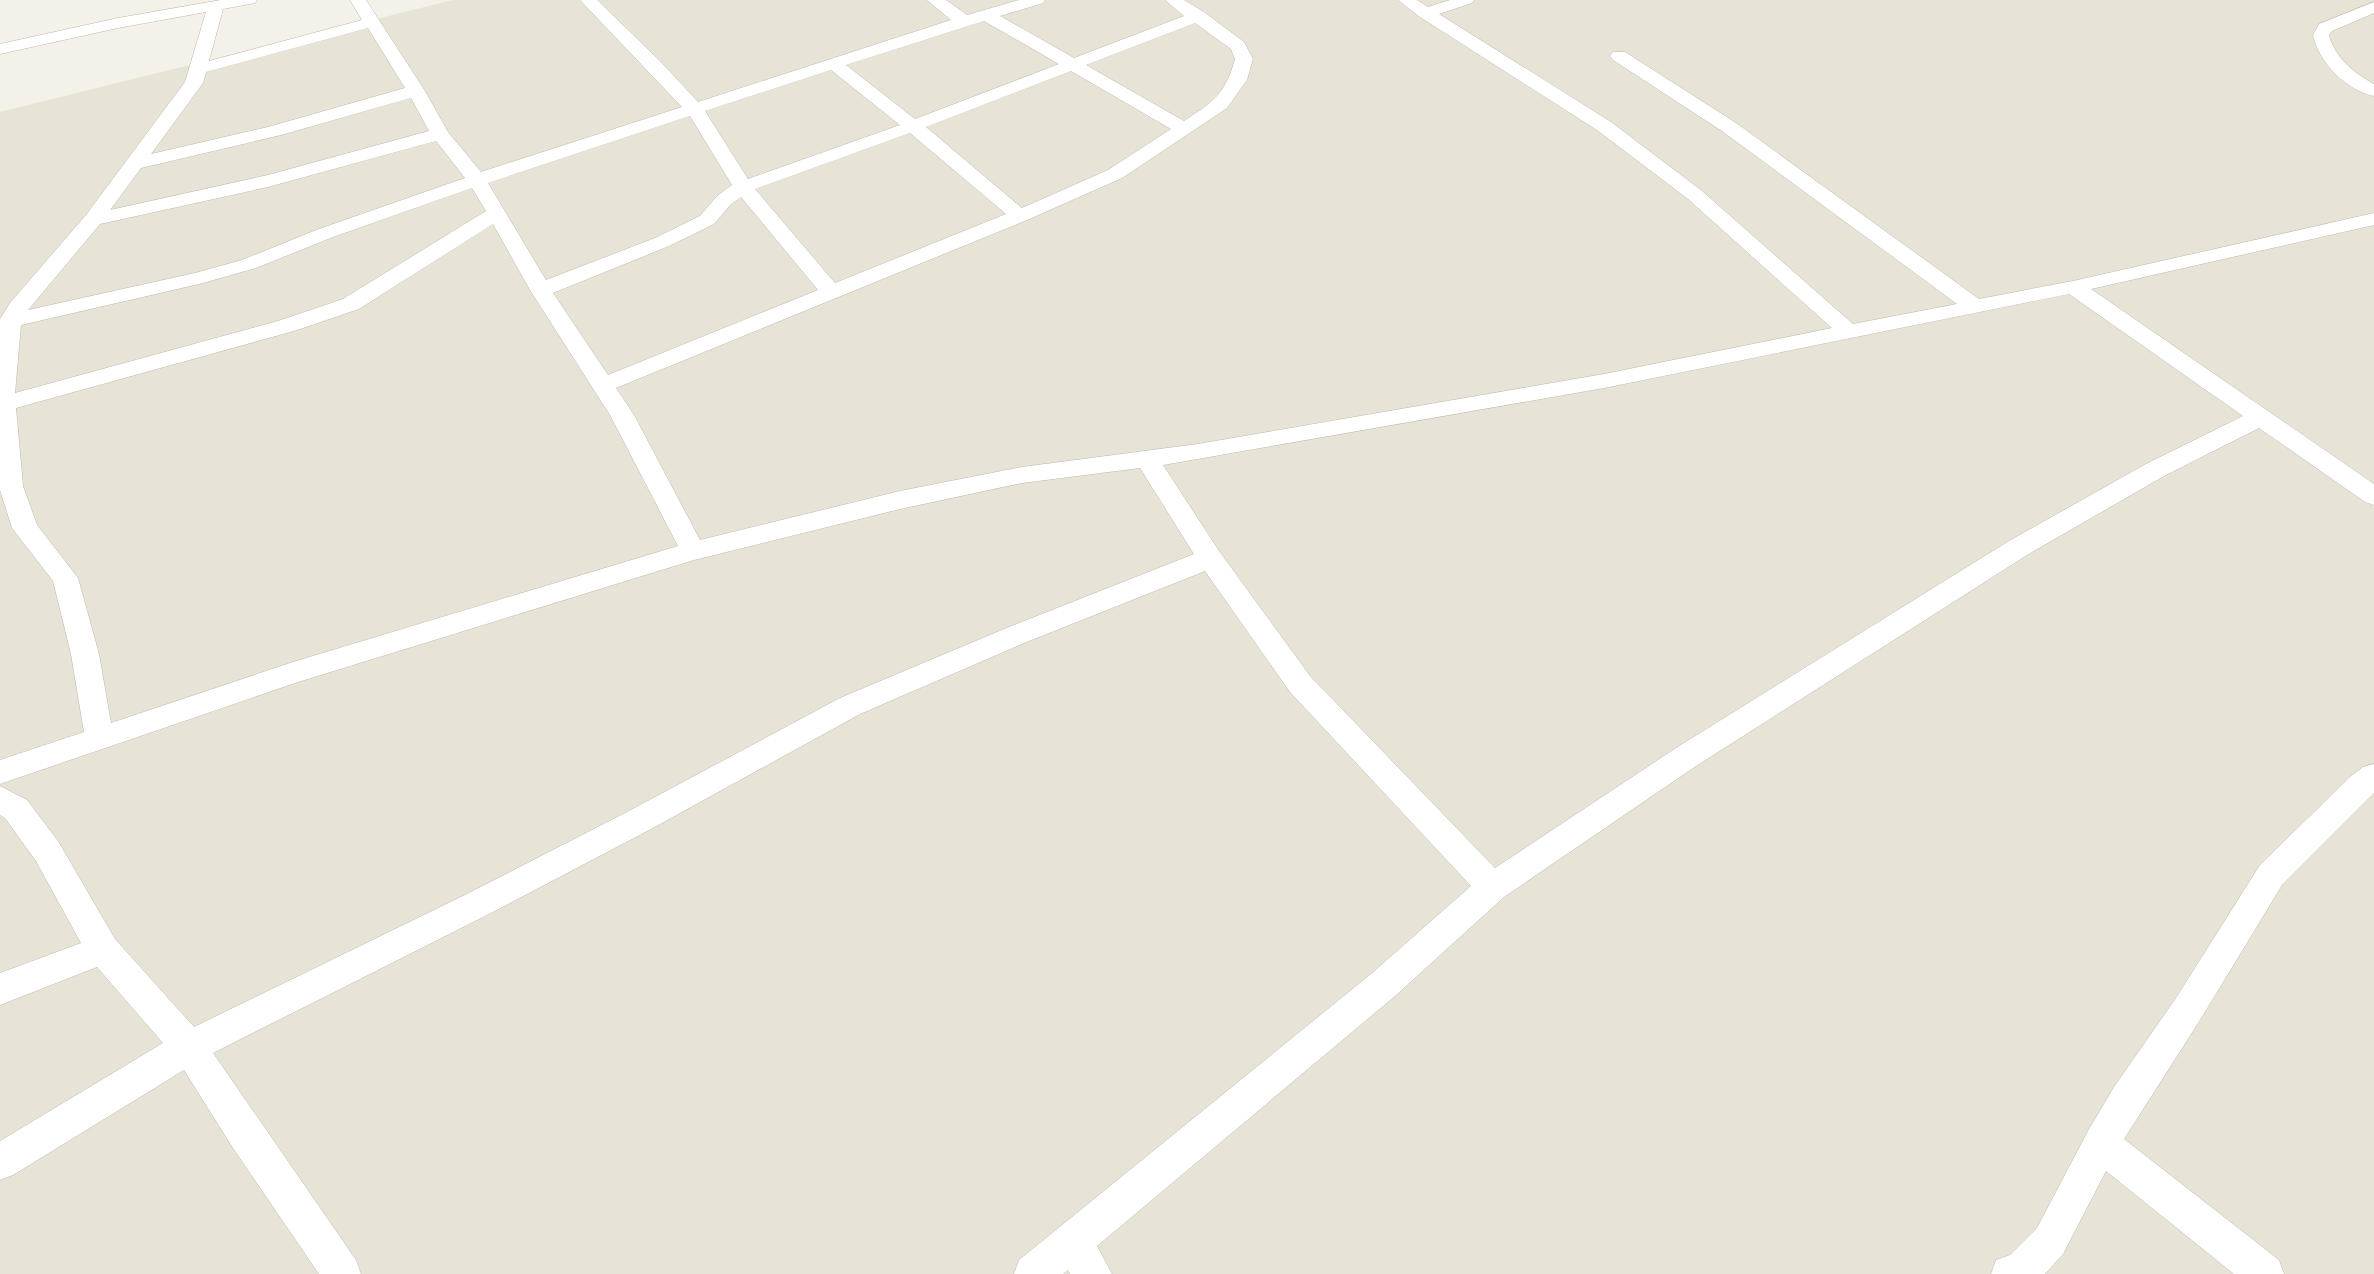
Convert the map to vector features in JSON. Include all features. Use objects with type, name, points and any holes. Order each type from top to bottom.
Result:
[{"type":"street","points":[[0,49],[118,23],[248,0]]},
{"type":"street","points":[[358,0],[416,91],[440,134],[477,180],[498,212],[541,290],[604,385],[622,415],[693,551]]},
{"type":"street","points":[[588,0],[654,64],[695,110],[743,187],[832,292]]},
{"type":"street","points":[[935,0],[964,21]]},
{"type":"street","points":[[10,321],[200,278],[249,264],[326,233],[477,180],[964,21],[1037,0]]},
{"type":"street","points":[[604,385],[1020,216],[1115,174],[1185,129],[1221,104],[1238,80],[1244,59],[1238,46],[1173,0]]},
{"type":"street","points":[[1406,0],[1604,126],[1702,201],[1849,332]]},
{"type":"street","points":[[1426,13],[1466,0]]},
{"type":"street","points":[[2370,0],[2374,2]]},
{"type":"street","points":[[99,737],[84,654],[65,578],[25,528],[11,486],[3,393],[10,321],[18,308],[93,219],[194,83],[216,6]]},
{"type":"street","points":[[2374,7],[2325,28],[2320,34],[2321,42],[2337,64],[2350,76],[2374,91]]},
{"type":"street","points":[[986,15],[1185,129]]},
{"type":"street","points":[[541,290],[662,242],[707,220],[724,200],[743,187],[913,126],[1198,16]]},
{"type":"street","points":[[198,69],[372,22]]},
{"type":"street","points":[[1619,56],[1729,127],[1975,307]]},
{"type":"street","points":[[834,64],[913,126],[1020,216]]},
{"type":"street","points":[[132,164],[255,137],[416,91]]},
{"type":"street","points":[[93,219],[208,196],[318,170],[440,134]]},
{"type":"street","points":[[5,403],[286,326],[351,304],[498,212]]},
{"type":"street","points":[[0,772],[99,737],[294,673],[693,551],[900,500],[1013,476],[1198,452],[1392,420],[1604,381],[2073,287],[2374,219]]},
{"type":"street","points":[[2073,287],[2259,418],[2374,496]]},
{"type":"street","points":[[1034,1274],[1383,985],[1493,886],[1686,757],[2018,548],[2155,470],[2259,418]]},
{"type":"street","points":[[1147,459],[1210,558],[1300,684],[1493,886]]},
{"type":"street","points":[[0,1162],[189,1047],[486,900],[640,820],[850,706],[1019,634],[1210,558]]},
{"type":"street","points":[[2010,1274],[2021,1271],[2050,1241],[2101,1144],[2271,875],[2361,786],[2374,776]]},
{"type":"street","points":[[0,799],[16,809],[47,851],[103,950],[189,1047],[246,1135],[342,1274]]},
{"type":"street","points":[[0,988],[103,950]]},
{"type":"street","points":[[2101,1144],[2265,1274]]},
{"type":"street","points":[[1072,1242],[1093,1274]]},
{"type":"shaded area","points":[[453,0],[2374,0],[2374,1274],[0,1274],[0,112]]}]
